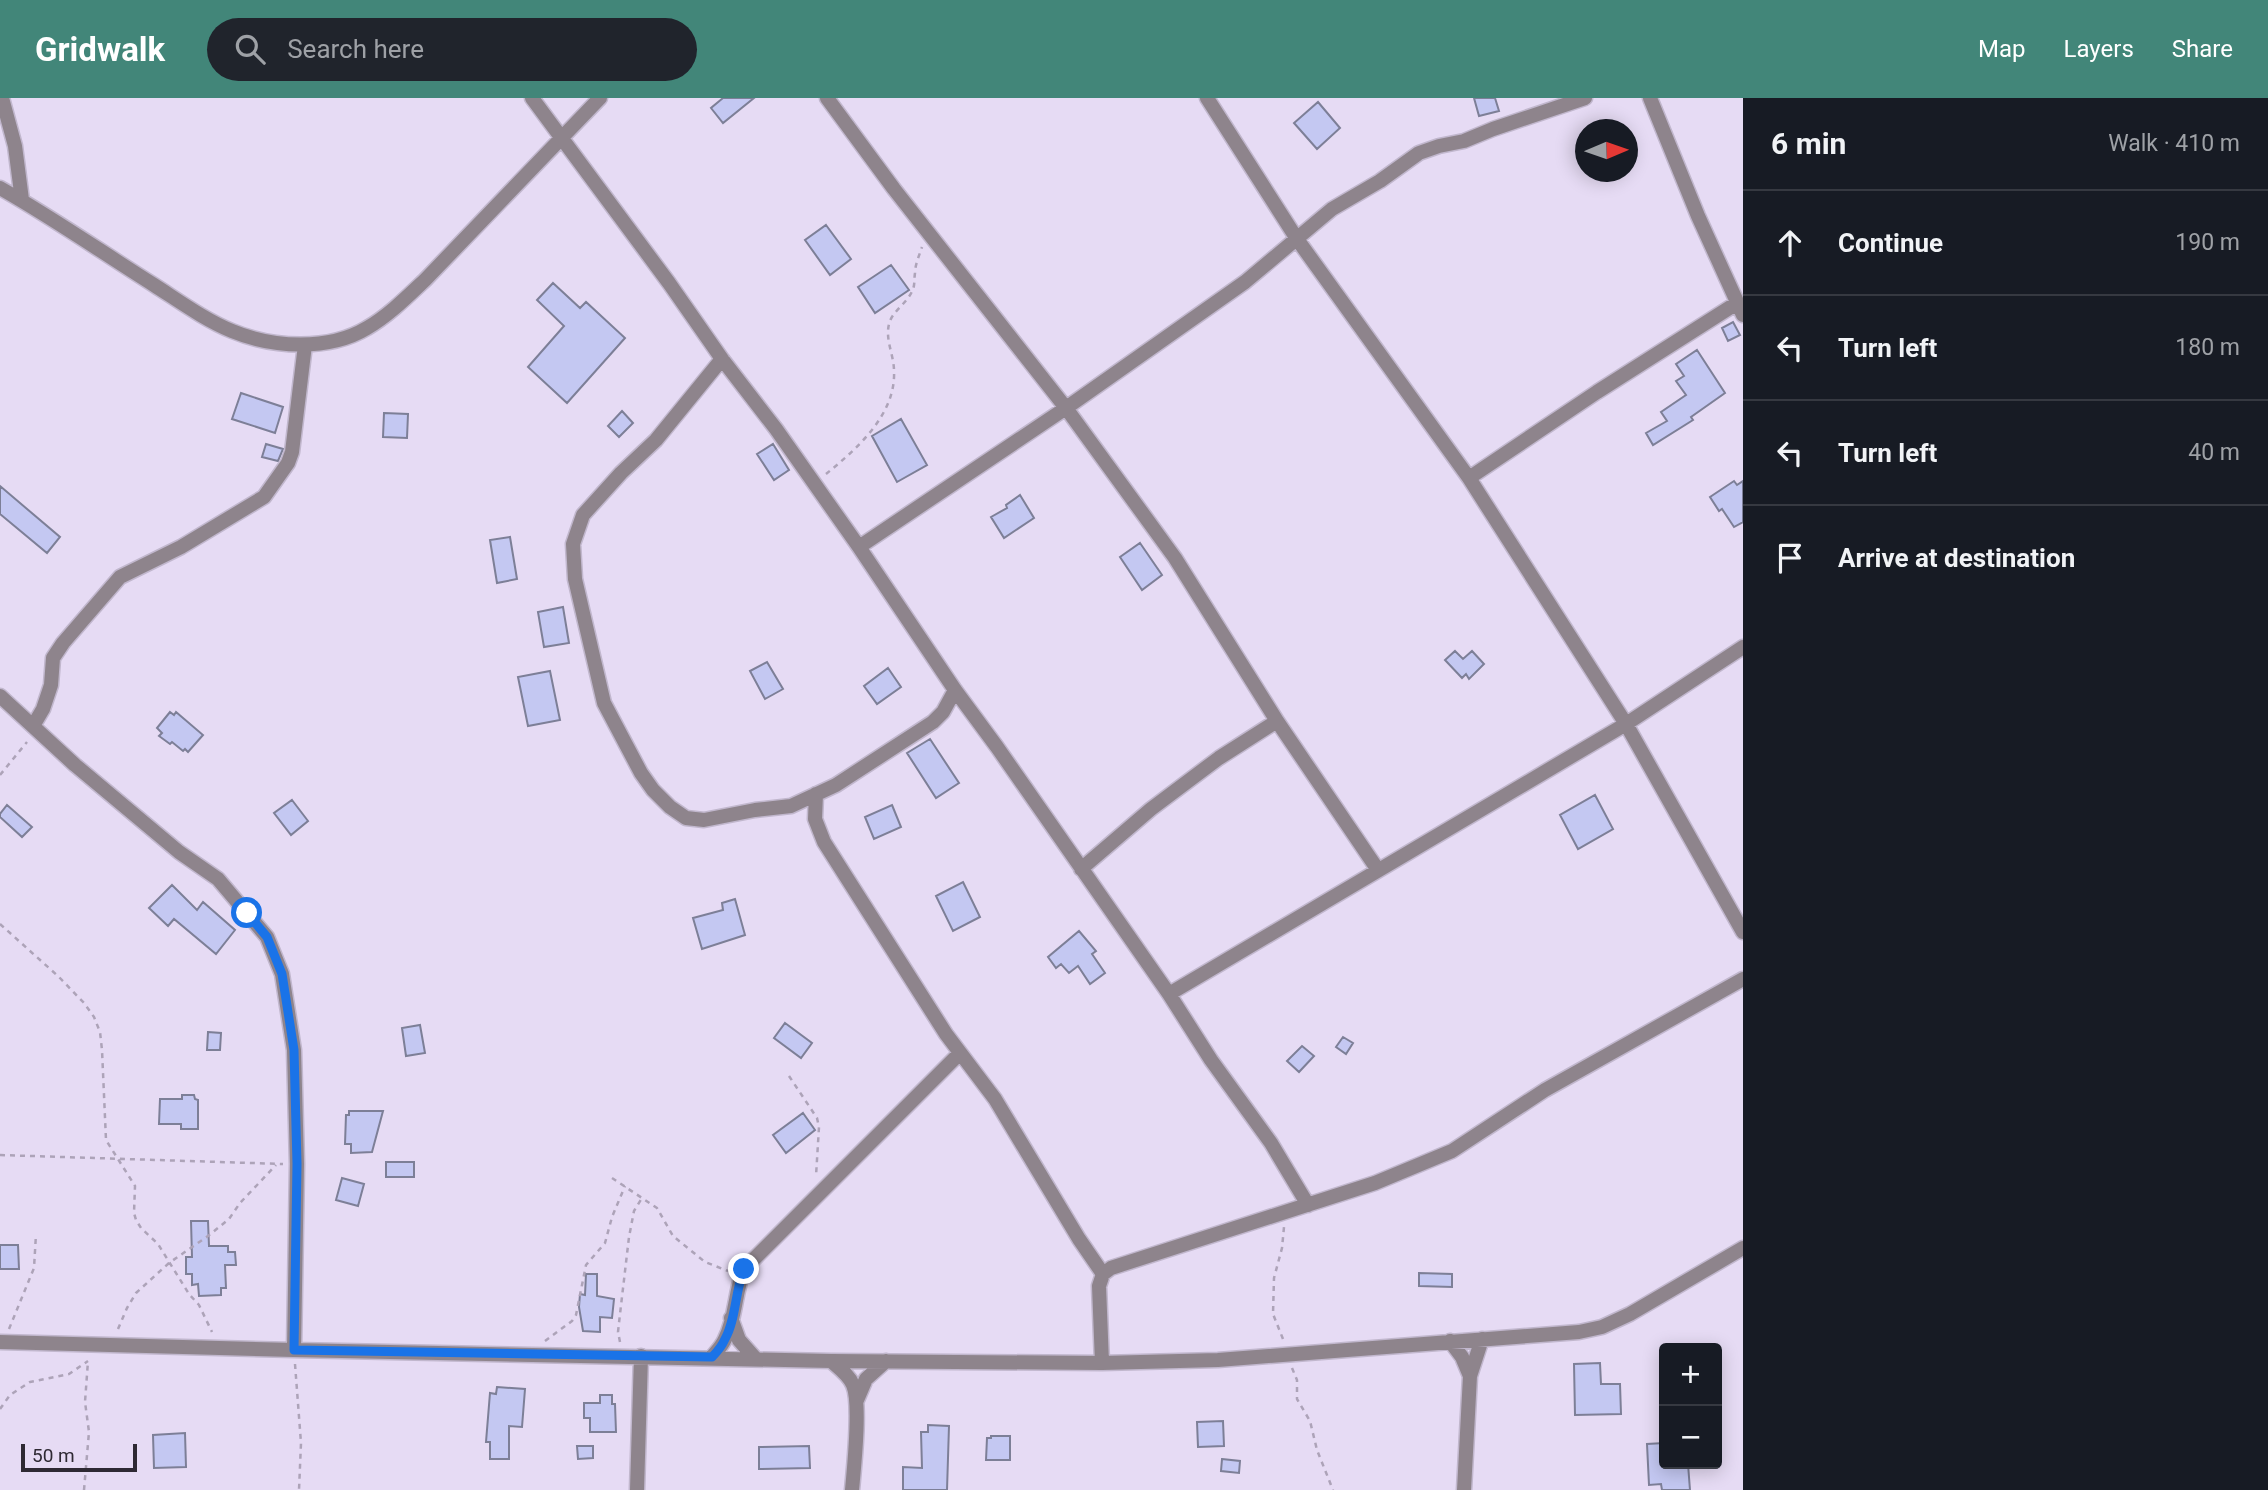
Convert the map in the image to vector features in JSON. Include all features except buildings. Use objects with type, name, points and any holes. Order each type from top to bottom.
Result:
[{"type":"street","points":[[2,98],[15,146],[22,200]]},
{"type":"street","points":[[532,98],[859,547],[955,690],[1271,1143],[1308,1205]]},
{"type":"street","points":[[0,188],[185,305],[233,331],[269,341],[305,345],[336,340],[367,328],[399,303],[425,281],[600,98]]},
{"type":"street","points":[[827,98],[1066,408],[1175,558],[1277,721],[1378,870]]},
{"type":"street","points":[[1207,98],[1297,240],[1371,338],[1469,478],[1626,724],[1743,932]]},
{"type":"street","points":[[859,547],[1066,408],[1245,282],[1332,209],[1380,181],[1419,153],[1464,141],[1586,98]]},
{"type":"street","points":[[1469,478],[1597,392],[1740,309],[1650,98]]},
{"type":"street","points":[[33,726],[43,709],[51,685],[53,658],[120,576],[224,523],[264,497],[276,482],[292,452],[305,345]]},
{"type":"street","points":[[722,359],[656,440],[583,515],[573,544],[575,579],[604,703],[641,773],[653,790],[686,818],[704,820],[791,806],[836,785],[933,722],[943,712],[955,690]]},
{"type":"street","points":[[1169,994],[1626,724],[1743,647]]},
{"type":"street","points":[[0,696],[75,765],[179,852],[218,879],[267,937],[282,974],[294,1050],[297,1164],[294,1350]]},
{"type":"street","points":[[1081,869],[1151,809],[1219,758],[1277,721]]},
{"type":"street","points":[[816,794],[815,819],[824,842],[960,1053],[995,1100],[1103,1274]]},
{"type":"street","points":[[1102,1363],[1099,1286],[1103,1274],[1111,1268],[1375,1183],[1452,1151],[1545,1090],[1743,979]]},
{"type":"street","points":[[712,1357],[725,1340],[744,1269],[960,1053]]},
{"type":"street","points":[[2,1342],[831,1361],[1102,1363],[1218,1360],[1579,1332],[1602,1327],[1630,1314],[1743,1248]]},
{"type":"street","points":[[731,1318],[739,1340],[755,1358]]},
{"type":"street","points":[[1464,1490],[1470,1376],[1482,1339]]},
{"type":"street","points":[[1450,1342],[1462,1357],[1470,1376]]},
{"type":"street","points":[[637,1490],[641,1356]]},
{"type":"street","points":[[831,1361],[850,1379],[854,1387],[856,1402],[852,1490]]},
{"type":"street","points":[[856,1402],[866,1379],[886,1361]]},
{"type":"path","points":[[814,483],[866,439],[889,406],[895,386],[887,333],[889,321],[904,305],[914,288],[915,271],[927,231]]},
{"type":"path","points":[[0,775],[23,748],[33,726]]},
{"type":"path","points":[[0,924],[59,977],[94,1017],[103,1050],[106,1140],[135,1186],[136,1220],[158,1244],[189,1294],[199,1305],[209,1330],[215,1334]]},
{"type":"path","points":[[789,1076],[817,1118],[819,1128],[814,1200]]},
{"type":"path","points":[[0,1155],[297,1164]]},
{"type":"path","points":[[112,1345],[136,1293],[169,1263],[229,1219],[240,1203],[278,1164]]},
{"type":"path","points":[[612,1178],[657,1208],[673,1236],[705,1262],[729,1271],[735,1297]]},
{"type":"path","points":[[528,1354],[572,1321],[576,1315],[586,1265],[605,1243],[625,1186]]},
{"type":"path","points":[[622,1356],[618,1332],[623,1280],[634,1211],[643,1197]]},
{"type":"path","points":[[1282,1213],[1284,1234],[1274,1278],[1273,1314],[1297,1380],[1297,1399],[1310,1421],[1317,1450],[1333,1490]]},
{"type":"path","points":[[2,1342],[34,1268],[36,1234]]},
{"type":"path","points":[[294,1350],[301,1443],[299,1490]]},
{"type":"path","points":[[0,1409],[10,1395],[24,1385],[69,1374],[88,1361],[85,1402],[89,1432],[84,1490]]},
{"type":"route","points":[[247,913],[267,937],[282,974],[294,1050],[297,1112],[294,1350],[712,1357],[729,1330],[738,1282],[744,1269]]}]
